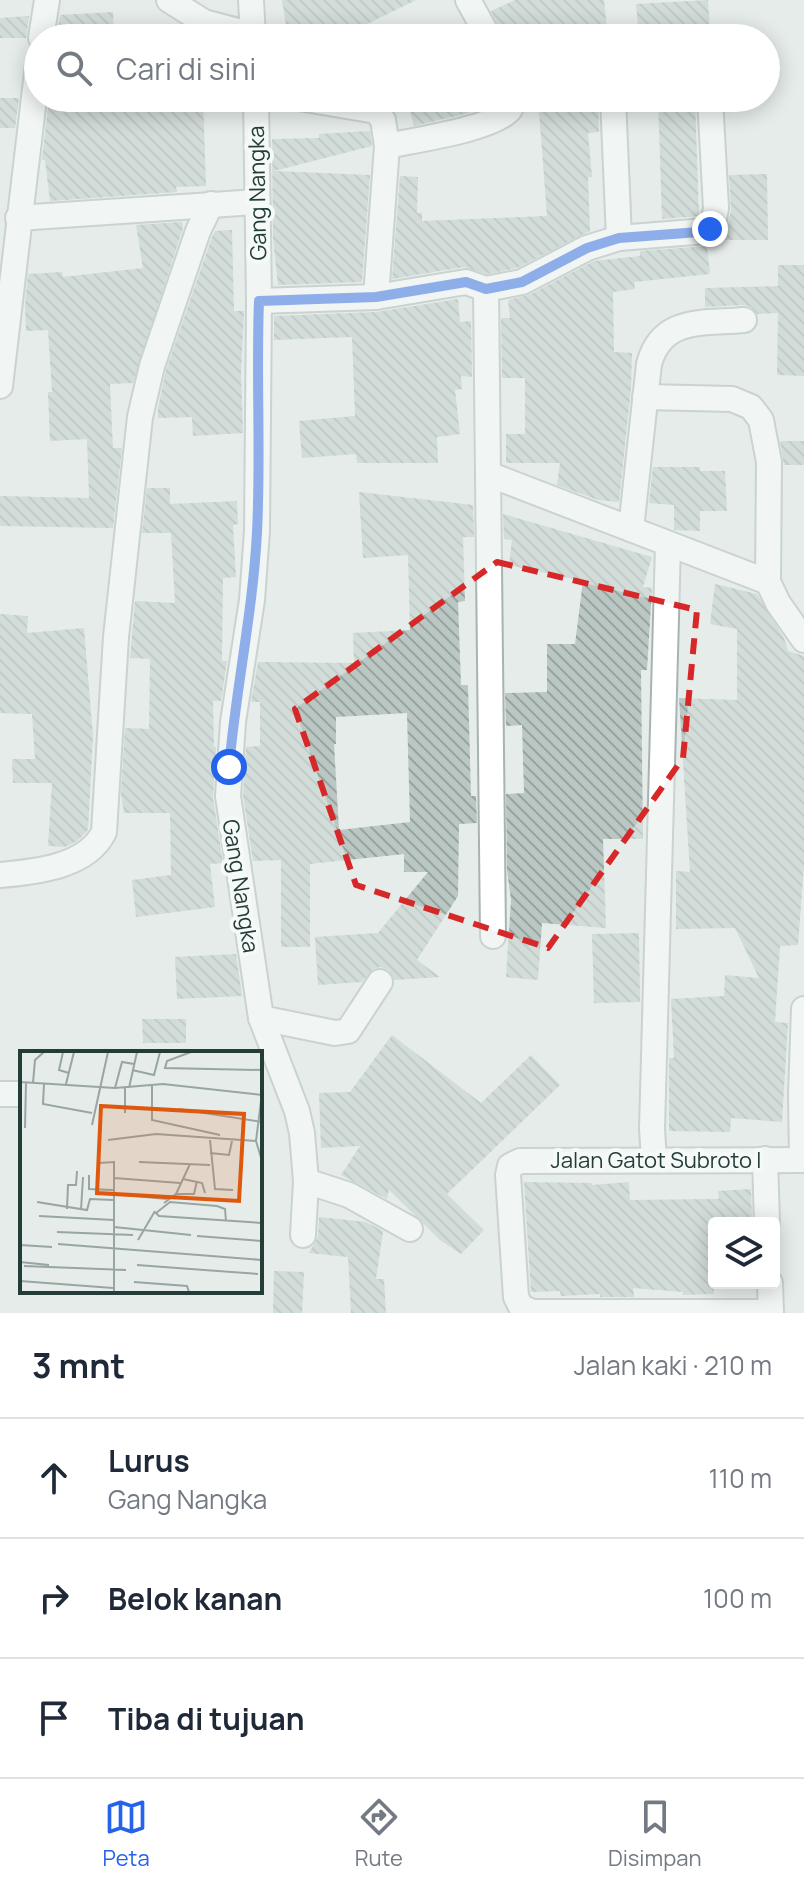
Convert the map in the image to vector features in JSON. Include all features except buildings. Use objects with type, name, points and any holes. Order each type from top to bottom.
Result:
[{"type":"street","points":[[43,24],[47,0]]},
{"type":"street","points":[[169,0],[211,24]]},
{"type":"street","points":[[251,0],[252,24]]},
{"type":"street","points":[[468,0],[481,24]]},
{"type":"street","points":[[0,386],[32,112]]},
{"type":"street","name":"Gang Nangka","points":[[256,112],[259,301],[257,531],[252,600],[233,722],[228,796],[261,1018],[300,1123],[306,1181],[303,1235]]},
{"type":"street","points":[[376,297],[387,146],[383,120],[377,112]]},
{"type":"street","points":[[387,146],[485,124],[504,117],[506,112]]},
{"type":"street","points":[[614,112],[619,238]]},
{"type":"street","points":[[259,301],[376,297],[466,282],[486,289],[522,282],[587,248],[619,238],[706,231],[713,225],[716,208],[711,112]]},
{"type":"street","points":[[18,218],[257,202]]},
{"type":"street","points":[[0,875],[57,866],[99,843],[104,832],[116,637],[140,417],[152,366],[198,231],[211,204]]},
{"type":"street","points":[[486,289],[493,936]]},
{"type":"street","points":[[631,529],[653,349],[664,335],[680,325],[744,320]]},
{"type":"street","points":[[645,397],[732,399],[751,407],[761,420],[769,462],[768,582],[778,603],[804,640]]},
{"type":"street","points":[[488,474],[768,582]]},
{"type":"street","points":[[654,1160],[652,1129],[668,545]]},
{"type":"street","points":[[261,1018],[335,1033],[348,1031],[380,982]]},
{"type":"street","points":[[803,1160],[801,1094],[804,1009]]},
{"type":"street","points":[[765,1159],[767,1217]]},
{"type":"street","name":"Jalan Gatot Subroto I","points":[[771,1313],[533,1312],[521,1307],[516,1297],[508,1175],[510,1166],[520,1161],[803,1160]]},
{"type":"street","points":[[306,1181],[349,1195],[410,1229]]},
{"type":"street","points":[[770,1289],[771,1313]]},
{"type":"highlighted area","points":[[497,562],[697,610],[683,758],[548,948],[356,885],[295,709]]},
{"type":"route","points":[[229,767],[252,600],[257,531],[259,301],[376,297],[466,282],[486,289],[522,282],[587,248],[619,238],[710,229]]}]
